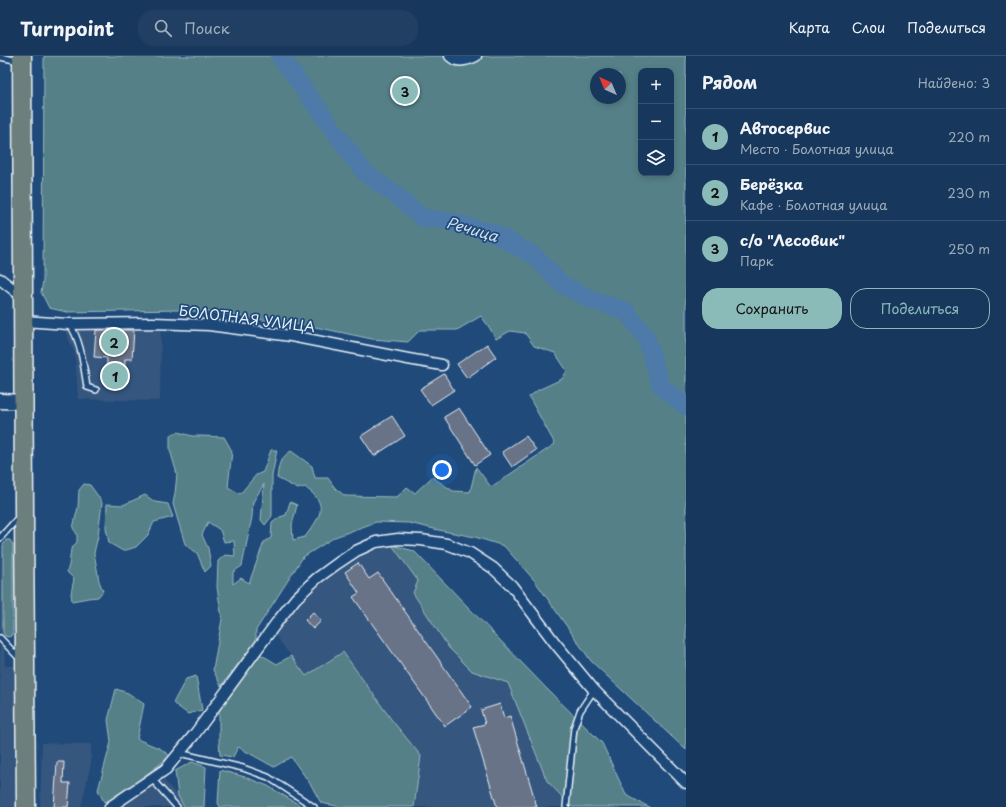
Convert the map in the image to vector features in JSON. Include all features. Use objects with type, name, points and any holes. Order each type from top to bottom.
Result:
[{"type":"highway","points":[[22,59],[26,807]]},
{"type":"main road","points":[[0,401],[24,402]]},
{"type":"street","points":[[450,56],[453,59],[467,60],[476,56]]},
{"type":"street","points":[[0,279],[23,297]]},
{"type":"street","name":"БОЛОТНАЯ УЛИЦА","points":[[23,321],[68,324],[153,323],[209,325],[291,336],[442,365]]},
{"type":"street","points":[[110,807],[166,769],[194,735],[277,622],[296,598],[316,579],[356,551],[376,542],[398,539],[421,540],[447,544],[470,553],[493,568],[512,586],[554,643],[594,690],[686,784]]},
{"type":"lane","points":[[0,57],[22,59]]},
{"type":"lane","points":[[68,324],[73,329],[82,354],[87,387],[96,390]]},
{"type":"lane","points":[[0,538],[24,510]]},
{"type":"lane","points":[[0,638],[25,664]]},
{"type":"lane","points":[[566,807],[574,728],[580,711],[594,690]]},
{"type":"lane","points":[[179,753],[243,768],[268,777],[314,807]]},
{"type":"lane","points":[[152,779],[177,807]]},
{"type":"shaded area","points":[[96,325],[161,328],[160,401],[78,399],[75,354],[63,326]]},
{"type":"shaded area","points":[[0,514],[5,666],[18,666],[17,807],[0,807]]},
{"type":"shaded area","points":[[392,545],[419,581],[472,671],[508,683],[547,781],[572,807],[414,807],[421,756],[391,719],[344,653],[306,676],[275,635],[292,612],[319,584],[364,554]]},
{"type":"shaded area","points":[[42,743],[91,744],[91,764],[81,807],[40,807]]},
{"type":"shaded area","points":[[154,769],[178,796],[184,807],[123,807],[123,793]]},
{"type":"green space","points":[[44,56],[686,56],[686,750],[591,661],[535,581],[504,546],[475,537],[409,523],[376,522],[335,537],[303,557],[256,630],[256,641],[221,686],[213,670],[222,619],[217,587],[218,561],[225,555],[235,556],[234,541],[224,542],[220,530],[208,522],[202,535],[208,548],[211,566],[205,572],[197,553],[185,544],[173,504],[177,474],[170,450],[170,435],[178,432],[192,436],[224,437],[232,451],[228,487],[240,494],[256,475],[263,472],[271,450],[277,450],[272,476],[272,516],[265,525],[261,520],[264,484],[253,502],[252,517],[242,566],[233,572],[233,584],[241,578],[249,583],[264,542],[271,538],[272,523],[280,517],[286,515],[290,502],[297,505],[292,525],[293,540],[305,537],[316,522],[320,512],[319,501],[305,487],[298,489],[277,478],[280,462],[287,454],[291,451],[312,466],[315,478],[328,478],[335,488],[345,496],[397,497],[407,487],[415,493],[432,477],[453,491],[470,492],[476,467],[491,487],[555,444],[529,397],[538,390],[562,379],[567,371],[555,353],[534,346],[525,333],[510,331],[496,339],[481,316],[457,330],[420,330],[408,342],[372,339],[306,325],[288,324],[220,313],[179,310],[67,312],[49,308],[41,292],[43,281]]},
{"type":"green space","points":[[84,484],[90,485],[102,503],[98,536],[94,553],[99,581],[103,591],[98,597],[72,601],[71,593],[74,579],[67,572],[71,549],[77,542],[77,534],[73,528],[78,507],[79,490]]},
{"type":"green space","points":[[145,495],[155,502],[168,504],[173,517],[154,522],[148,535],[136,547],[123,551],[109,543],[106,528],[107,504],[123,505]]},
{"type":"green space","points":[[6,540],[10,540],[13,545],[13,632],[11,636],[8,637],[5,636],[3,632],[3,545]]},
{"type":"green space","points":[[392,545],[414,551],[548,690],[602,743],[626,795],[649,807],[572,807],[547,781],[508,683],[472,671],[449,648],[413,593],[418,581]]},
{"type":"green space","points":[[343,652],[391,719],[421,756],[414,807],[341,807],[321,803],[311,785],[291,757],[274,767],[238,747],[233,757],[220,755],[219,711],[260,654],[277,664],[291,656],[306,676]]},
{"type":"green space","points":[[196,676],[202,710],[188,714],[173,703],[186,679]]},
{"type":"green space","points":[[116,689],[128,693],[144,704],[137,739],[161,749],[170,756],[115,799],[104,802],[98,790],[111,742],[108,720]]},
{"type":"green space","points":[[192,762],[206,767],[204,807],[184,807],[178,796],[175,771]]},
{"type":"green space","points":[[220,770],[245,777],[268,786],[303,807],[220,807],[218,803]]},
{"type":"building","points":[[96,330],[134,330],[132,359],[125,359],[124,385],[106,385],[107,358],[94,357]]},
{"type":"building","points":[[487,344],[496,357],[467,378],[457,364]]},
{"type":"building","points":[[444,374],[454,390],[431,405],[420,389]]},
{"type":"building","points":[[459,408],[490,455],[475,465],[444,417]]},
{"type":"building","points":[[392,416],[405,436],[374,456],[361,436]]},
{"type":"building","points":[[526,436],[536,450],[512,467],[502,452]]},
{"type":"building","points":[[358,563],[369,579],[378,573],[472,707],[445,726],[353,597],[359,593],[345,572]]},
{"type":"building","points":[[313,612],[321,621],[313,629],[305,620]]},
{"type":"building","points":[[500,704],[504,718],[510,716],[537,807],[497,807],[473,727],[485,724],[481,710]]},
{"type":"building","points":[[57,762],[64,762],[63,783],[70,783],[68,807],[54,807]]},
{"type":"waterway","name":"Речица","points":[[280,56],[364,172],[397,196],[423,218],[443,220],[493,233],[535,256],[560,283],[592,300],[626,311],[646,337],[661,386],[686,406]]},
{"type":"place","name":"с/о \"Лесовик\"","points":[[405,91]]},
{"type":"place","name":"Берёзка","points":[[114,342]]},
{"type":"place","name":"Автосервис","points":[[115,376]]}]
